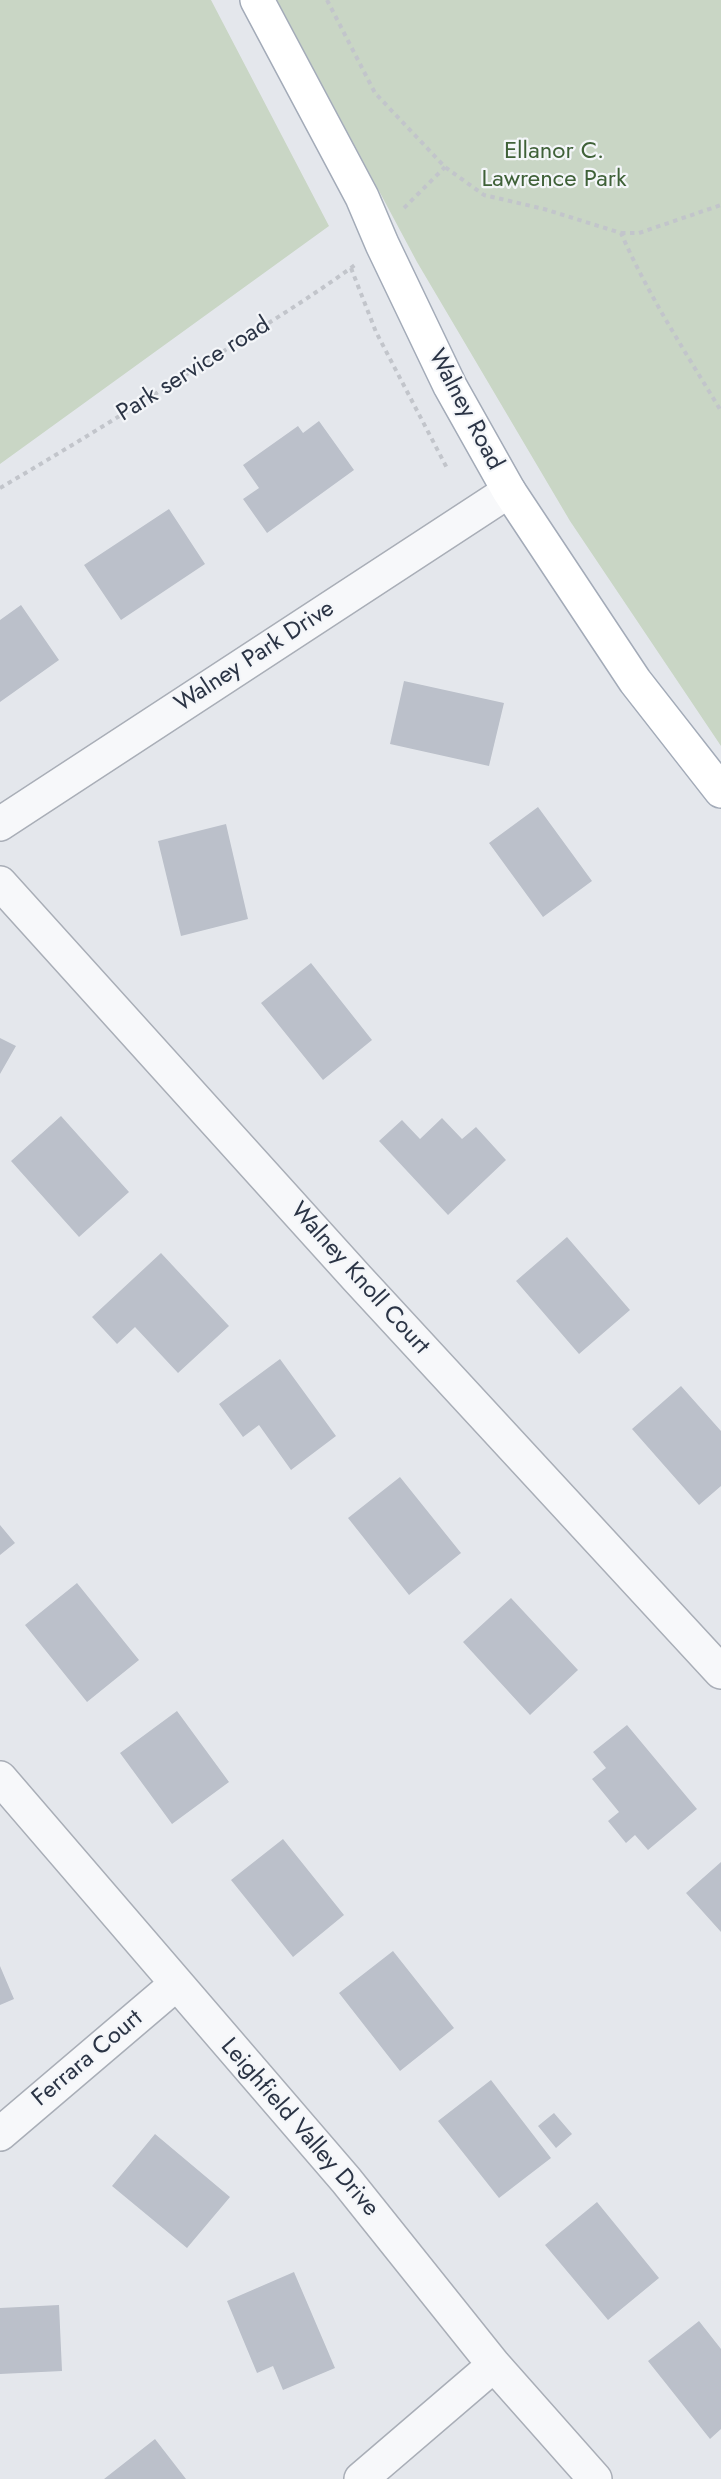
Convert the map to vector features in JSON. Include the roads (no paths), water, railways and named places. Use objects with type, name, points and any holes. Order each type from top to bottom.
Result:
[{"type":"main road","name":"Walney Road","points":[[257,0],[362,197],[450,386],[509,491],[635,681],[721,791]]},
{"type":"street","name":"Walney Park Drive","points":[[0,824],[509,491]]},
{"type":"street","name":"Walney Knoll Court","points":[[0,883],[357,1278],[721,1672]]},
{"type":"street","name":"Leighfield Valley Drive","points":[[0,1778],[175,1985],[346,2180],[494,2365],[595,2479]]},
{"type":"street","name":"Ferrara Court","points":[[0,2134],[175,1985]]},
{"type":"street","points":[[361,2479],[494,2365]]},
{"type":"park label","name":"Ellanor C. Lawrence Park","points":[[554,166]]}]
